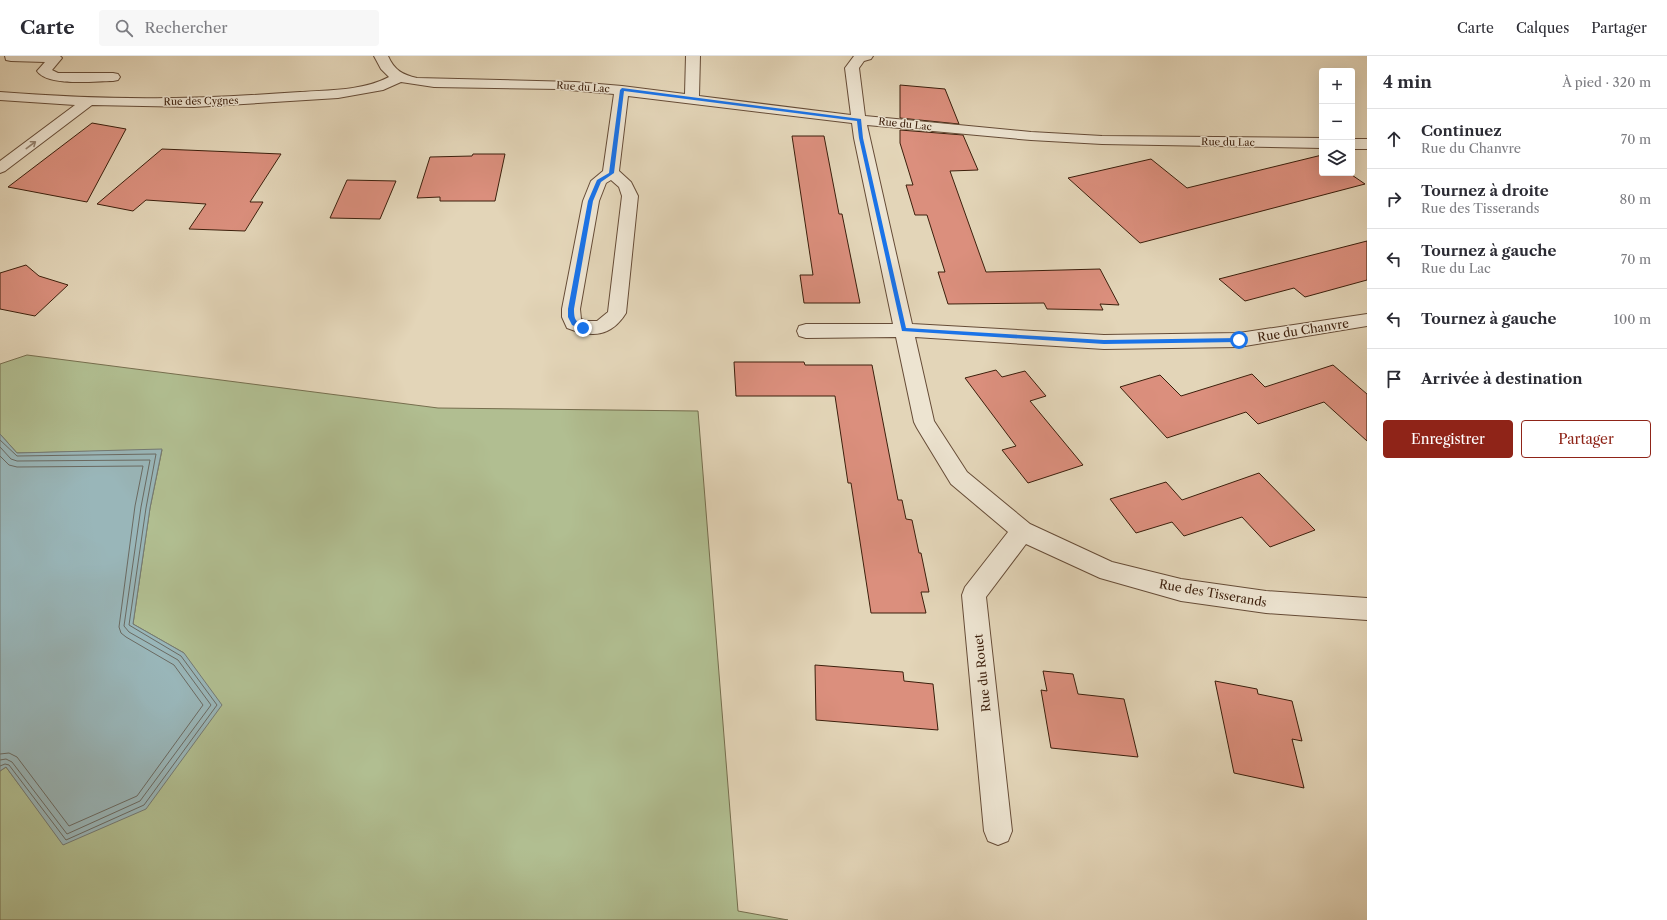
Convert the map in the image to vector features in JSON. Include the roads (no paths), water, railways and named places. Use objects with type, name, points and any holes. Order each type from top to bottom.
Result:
[{"type":"street","points":[[0,66],[11,56],[55,58],[44,71],[56,77],[113,77]]},
{"type":"street","name":"Rue du Lac","points":[[381,56],[385,67],[400,77],[416,81],[443,83],[556,84],[692,98],[859,120],[1031,136],[1102,140],[1319,143]]},
{"type":"street","points":[[692,98],[693,56]]},
{"type":"street","name":"Rue des Tisserands","points":[[866,56],[859,58],[852,68],[861,138],[924,422],[959,478],[1022,531],[1108,570],[1181,590],[1266,602],[1367,609]]},
{"type":"street","name":"Rue des Cygnes","points":[[0,96],[89,102],[187,102],[248,100],[366,90],[390,84],[400,77]]},
{"type":"street","points":[[611,173],[621,179],[628,187],[630,196],[616,313],[613,320],[606,326],[595,329],[583,328],[574,323],[571,317],[571,309],[591,201],[599,181],[611,173],[622,90]]},
{"type":"street","points":[[0,168],[89,102]]},
{"type":"street","points":[[1355,144],[1367,144]]},
{"type":"street","name":"Rue du Chanvre","points":[[806,331],[904,330],[1104,342],[1239,340],[1367,320]]},
{"type":"street","name":"Rue du Rouet","points":[[998,831],[974,594],[1022,531]]},
{"type":"water","points":[[0,434],[17,453],[162,449],[150,508],[133,624],[184,653],[222,705],[146,809],[63,845],[6,767],[0,771]]}]
